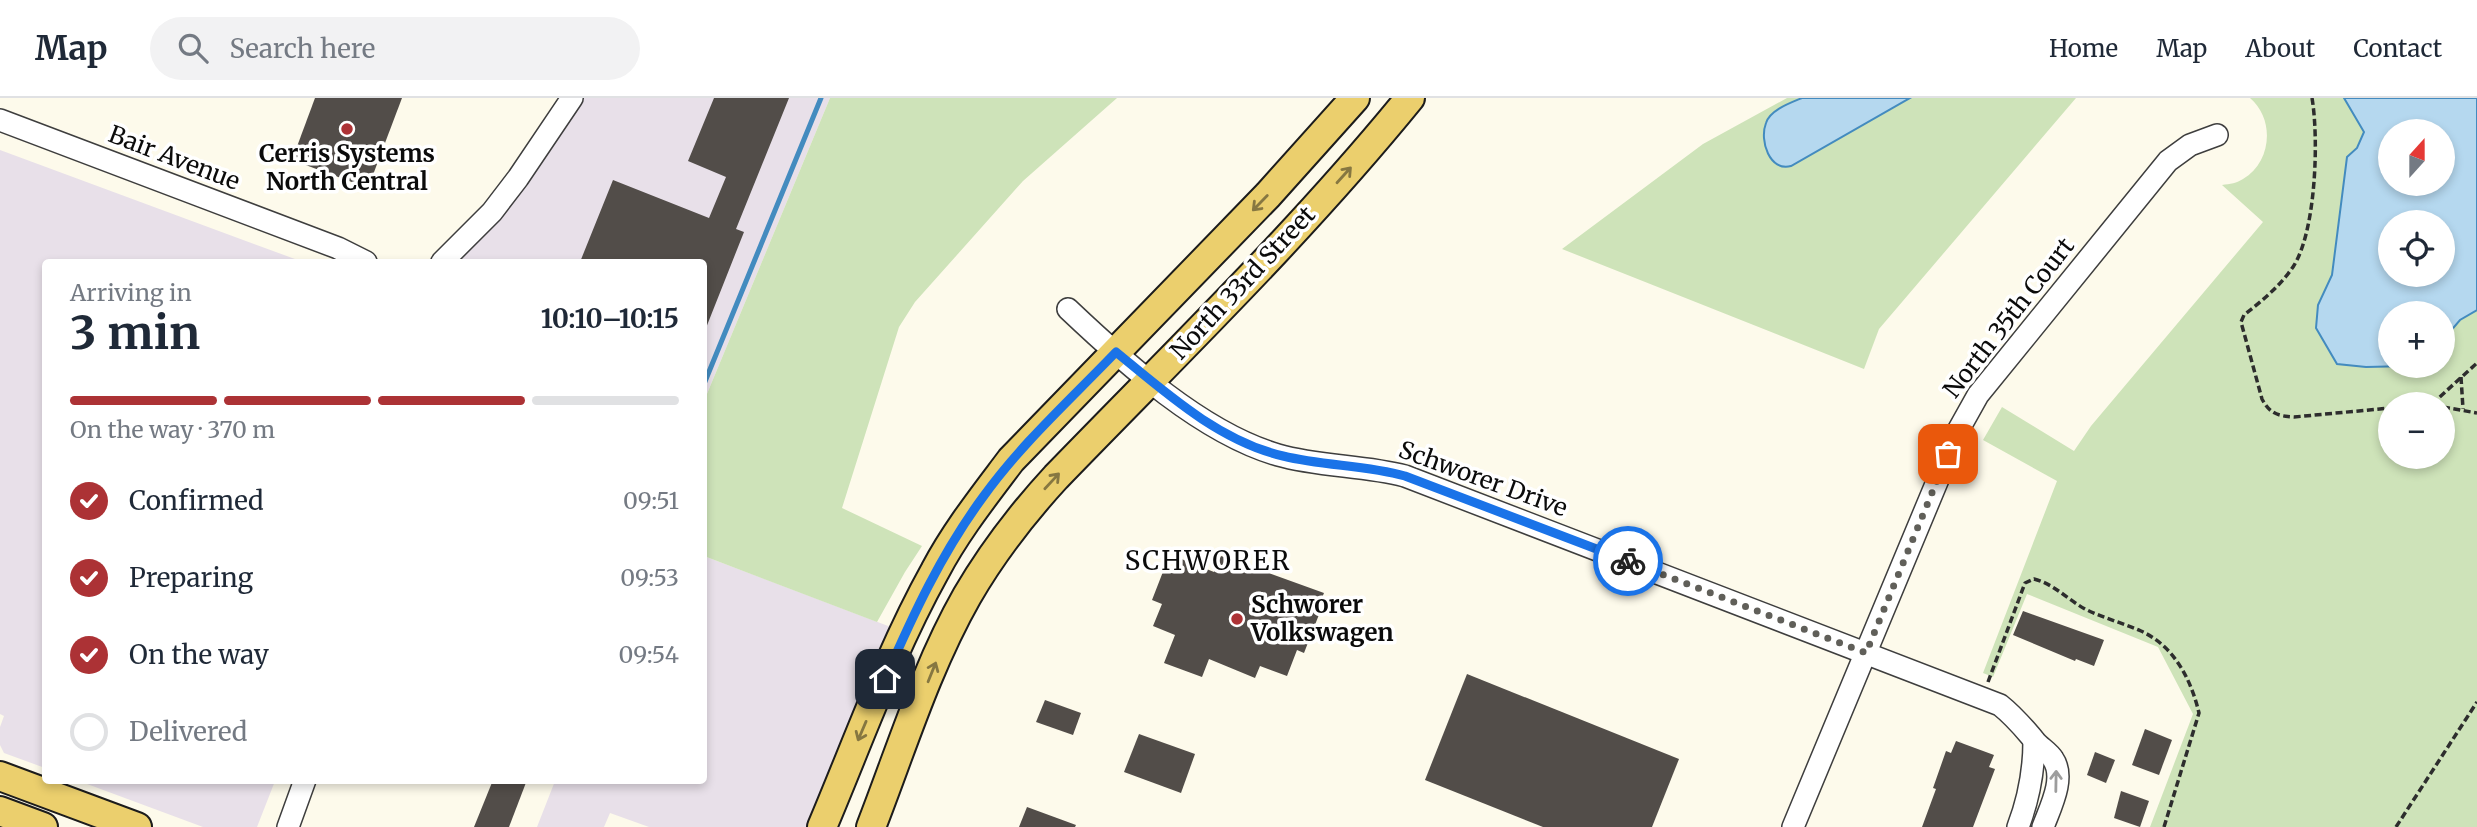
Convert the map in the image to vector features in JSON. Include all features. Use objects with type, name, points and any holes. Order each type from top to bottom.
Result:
[{"type":"main road","name":"North 33rd Street","points":[[822,827],[893,659],[935,570],[982,497],[1011,460],[1268,195],[1355,98]]},
{"type":"main road","name":"North 33rd Street","points":[[871,827],[944,644],[985,566],[1026,510],[1336,185],[1410,98]]},
{"type":"main road","points":[[893,659],[904,689],[907,707],[898,757]]},
{"type":"main road","points":[[0,776],[137,827]]},
{"type":"main road","points":[[0,791],[21,799],[91,810]]},
{"type":"main road","points":[[0,811],[43,827]]},
{"type":"street","points":[[445,259],[492,212],[572,98]]},
{"type":"street","name":"Bair Avenue","points":[[0,120],[338,248],[360,259]]},
{"type":"street","name":"North 35th Court","points":[[1793,827],[1959,429],[1978,394],[2168,161],[2190,145],[2217,135]]},
{"type":"street","name":"Schworer Drive","points":[[1068,309],[1150,381],[1216,427],[1255,447],[1303,460],[1367,467],[1405,476],[2000,705],[2041,739],[2054,760],[2057,774],[2056,794],[2043,827]]},
{"type":"street","points":[[2018,827],[2027,803],[2041,739]]},
{"type":"street","points":[[288,827],[304,784]]},
{"type":"path","points":[[2312,98],[2316,144],[2306,241],[2294,265],[2279,285],[2244,316],[2241,322],[2262,399],[2268,410],[2279,416],[2294,417],[2378,409]]},
{"type":"path","points":[[2445,392],[2477,363]]},
{"type":"path","points":[[2461,377],[2463,410]]},
{"type":"path","points":[[2455,409],[2477,413]]},
{"type":"path","points":[[1981,698],[2025,583],[2034,579],[2048,583],[2084,608],[2143,632],[2162,643],[2181,666],[2195,695],[2199,713],[2164,827]]},
{"type":"path","points":[[2396,827],[2477,702]]},
{"type":"shaded area","points":[[572,98],[830,98],[707,394],[707,259],[444,259]]},
{"type":"shaded area","points":[[0,150],[295,259],[42,259],[42,767],[4,753],[0,745],[0,727],[4,716],[0,714]]},
{"type":"shaded area","points":[[707,557],[896,629],[815,827],[649,827],[610,813],[604,827],[537,827],[554,784],[707,784]]},
{"type":"shaded area","points":[[87,784],[274,784],[257,827],[203,827]]},
{"type":"green space","points":[[830,98],[1117,98],[1023,181],[915,302],[899,327],[842,508],[922,546],[877,622],[707,557],[707,394]]},
{"type":"green space","points":[[1787,98],[2076,98],[1879,329],[1864,369],[1562,249],[1703,144]]},
{"type":"green space","points":[[2250,98],[2477,98],[2477,827],[2150,827],[2193,714],[2158,647],[2027,594],[1993,677],[1983,673],[2057,481],[1983,440],[2002,407],[2074,451],[2091,426],[2263,222],[2222,185],[2243,179],[2253,172],[2260,162],[2267,140],[2264,117]]},
{"type":"water","points":[[1802,98],[1910,98],[1791,166],[1784,167],[1772,160],[1768,154],[1764,130],[1768,118],[1776,111]]},
{"type":"water","points":[[2344,98],[2477,98],[2477,310],[2455,326],[2455,301],[2378,301],[2378,367],[2337,364],[2316,328],[2318,305],[2332,275],[2347,157],[2357,148],[2364,132]]},
{"type":"building","name":"Cerris Systems North Central","points":[[315,98],[402,98],[368,188],[292,160]]},
{"type":"building","points":[[714,98],[789,98],[736,229],[744,232],[707,325],[707,259],[581,259],[613,180],[709,218],[726,177],[688,161]]},
{"type":"building","name":"Schworer Volkswagen","points":[[1221,556],[1324,593],[1317,610],[1320,612],[1304,653],[1297,650],[1287,676],[1260,666],[1255,678],[1209,659],[1202,677],[1164,663],[1175,635],[1153,626],[1162,604],[1152,600],[1166,564],[1175,568],[1179,558],[1214,572]]},
{"type":"building","points":[[2023,611],[2104,640],[2094,666],[2076,659],[2075,661],[2013,635]]},
{"type":"building","points":[[1467,674],[1679,759],[1652,827],[1543,827],[1425,780]]},
{"type":"building","points":[[1045,700],[1081,713],[1073,735],[1036,722]]},
{"type":"building","points":[[2145,729],[2172,740],[2159,775],[2132,765]]},
{"type":"building","points":[[1139,734],[1195,754],[1181,793],[1124,772]]},
{"type":"building","points":[[1956,741],[1994,755],[1989,767],[1995,769],[1973,827],[1922,827],[1946,751],[1951,753]]},
{"type":"building","points":[[2095,752],[2115,760],[2106,783],[2087,775]]},
{"type":"building","points":[[491,784],[525,784],[509,827],[474,827]]},
{"type":"building","points":[[2121,791],[2149,801],[2140,827],[2114,818]]},
{"type":"building","points":[[1027,807],[1076,825],[1019,827]]},
{"type":"waterway","points":[[707,377],[821,98]]},
{"type":"way so far","points":[[1628,561],[1866,653],[1948,454]]},
{"type":"place","name":"Cerris Systems North Central","points":[[347,129]]},
{"type":"place","name":"Schworer Volkswagen","points":[[1237,619]]},
{"type":"district","name":"SCHWORER","points":[[1208,561]]},
{"type":"route","points":[[885,679],[935,570],[982,497],[1011,460],[1116,352],[1181,404],[1245,443],[1281,456],[1333,465],[1367,467],[1405,476],[1628,561]]}]
